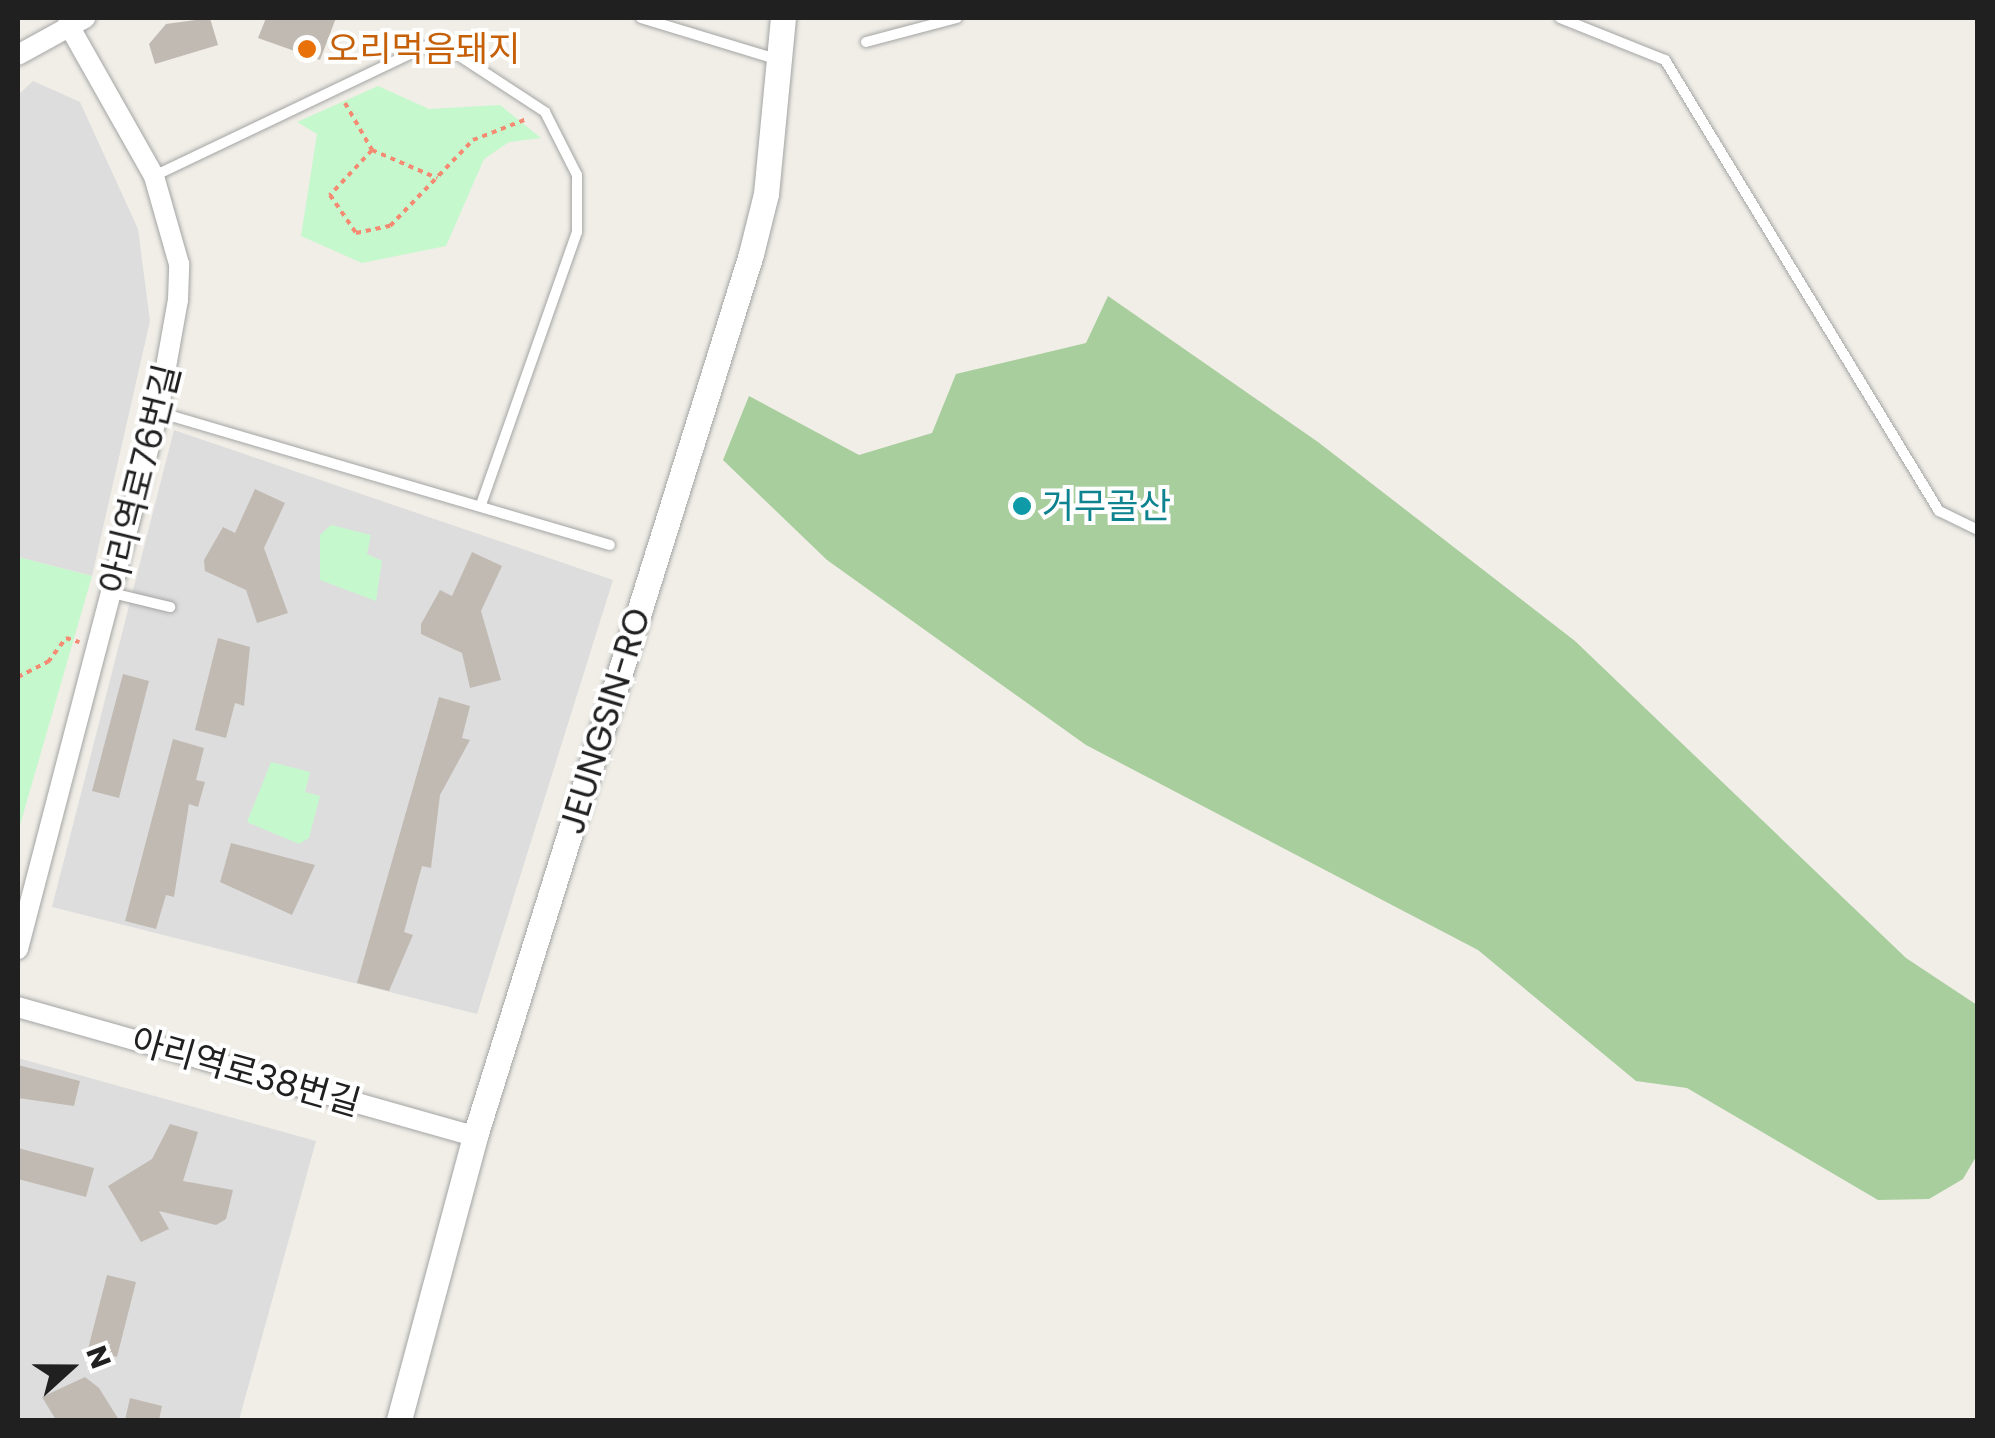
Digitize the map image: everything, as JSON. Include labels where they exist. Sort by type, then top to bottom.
[{"type":"street","name":"JEUNGSIN-RO","points":[[400,1420],[474,1136],[751,254],[784,18]]},
{"type":"street","points":[[18,55],[76,21]]},
{"type":"street","name":"아리역로76번길","points":[[18,950],[158,412],[179,264],[154,176],[76,21]]},
{"type":"street","name":"아리역로38번길","points":[[18,1007],[474,1136]]},
{"type":"lane","points":[[641,18],[780,61]]},
{"type":"lane","points":[[866,42],[957,18]]},
{"type":"lane","points":[[1560,18],[1665,60],[1939,511],[1978,530]]},
{"type":"lane","points":[[154,176],[335,85],[427,46],[456,53],[546,112],[577,175],[577,232],[482,502]]},
{"type":"lane","points":[[158,412],[482,502],[610,545]]},
{"type":"lane","points":[[112,593],[170,607]]},
{"type":"path","points":[[335,85],[372,150],[437,178]]},
{"type":"path","points":[[372,150],[330,194],[356,232],[390,226],[474,140],[546,112]]},
{"type":"path","points":[[18,677],[48,662],[66,638]]},
{"type":"path","points":[[18,724],[18,737]]},
{"type":"path","points":[[18,761],[18,788]]},
{"type":"shaded area","points":[[33,81],[80,102],[138,229],[150,321],[92,576],[18,557],[18,95]]},
{"type":"shaded area","points":[[174,430],[613,580],[477,1014],[52,907]]},
{"type":"shaded area","points":[[18,1058],[316,1141],[239,1420],[18,1420]]},
{"type":"green space","points":[[378,86],[429,109],[500,105],[541,138],[509,142],[484,159],[446,246],[362,263],[301,236],[317,134],[297,122]]},
{"type":"green space","points":[[1108,296],[1318,442],[1575,641],[1906,958],[1977,1005],[1977,1155],[1963,1179],[1929,1199],[1878,1200],[1687,1088],[1636,1081],[1478,950],[1086,745],[827,560],[723,460],[749,396],[859,455],[932,433],[956,374],[1086,343]]},
{"type":"green space","points":[[331,525],[371,535],[367,554],[382,561],[376,601],[320,580],[320,535]]},
{"type":"green space","points":[[18,557],[92,576],[18,832]]},
{"type":"green space","points":[[271,762],[310,772],[305,792],[320,796],[309,838],[299,844],[247,822]]},
{"type":"building","points":[[210,18],[218,45],[155,64],[149,44],[166,24]]},
{"type":"building","name":"오리먹음돼지","points":[[266,18],[336,18],[320,60],[258,38]]},
{"type":"building","points":[[255,489],[285,503],[264,548],[288,613],[257,623],[246,590],[205,571],[204,560],[223,527],[235,533]]},
{"type":"building","points":[[472,552],[502,566],[481,611],[501,680],[470,688],[462,653],[421,634],[421,624],[440,590],[452,596]]},
{"type":"building","points":[[218,638],[250,647],[244,706],[235,703],[226,738],[195,730]]},
{"type":"building","points":[[123,674],[149,681],[119,798],[92,791]]},
{"type":"building","points":[[439,697],[470,706],[462,738],[470,740],[440,795],[431,868],[422,866],[404,932],[413,935],[389,991],[357,983]]},
{"type":"building","points":[[173,739],[204,748],[196,780],[205,782],[198,807],[189,804],[174,897],[166,895],[156,929],[125,921]]},
{"type":"building","points":[[231,843],[315,865],[292,915],[220,882]]},
{"type":"building","points":[[18,1065],[80,1081],[74,1106],[18,1098]]},
{"type":"building","points":[[170,1124],[198,1132],[183,1181],[233,1190],[226,1219],[216,1225],[159,1211],[169,1229],[141,1242],[108,1186],[152,1159]]},
{"type":"building","points":[[18,1148],[94,1168],[86,1197],[18,1179]]},
{"type":"building","points":[[107,1275],[136,1282],[117,1357],[88,1349]]},
{"type":"building","points":[[85,1377],[99,1388],[119,1420],[56,1420],[42,1397]]},
{"type":"building","points":[[130,1398],[162,1406],[159,1420],[125,1420]]},
{"type":"place","name":"오리먹음돼지","points":[[307,49]]},
{"type":"place","name":"거무골산","points":[[1022,506]]}]
